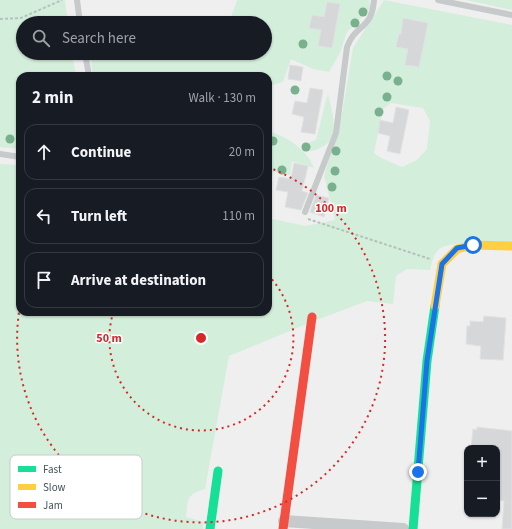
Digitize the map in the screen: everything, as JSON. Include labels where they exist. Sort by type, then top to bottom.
[{"type":"street","points":[[413,529],[427,361],[442,264],[457,248],[473,245],[512,246]]},
{"type":"street","points":[[312,317],[283,525],[403,529]]},
{"type":"street","points":[[210,529],[218,470]]},
{"type":"lane","points":[[76,0],[79,16]]},
{"type":"lane","points":[[304,212],[336,133],[347,47],[353,35],[371,17],[374,0]]},
{"type":"lane","points":[[438,0],[512,15]]},
{"type":"lane","points":[[86,60],[88,72]]},
{"type":"lane","points":[[0,154],[16,156]]},
{"type":"path","points":[[26,16],[62,0]]},
{"type":"path","points":[[0,19],[16,18]]},
{"type":"path","points":[[304,212],[306,218],[315,222],[442,264]]},
{"type":"green space","points":[[0,0],[65,0],[67,16],[16,16],[16,60],[73,60],[75,72],[16,72],[16,149],[0,147]]},
{"type":"green space","points":[[237,0],[369,0],[371,8],[347,32],[340,53],[329,72],[313,69],[291,59],[283,82],[272,85],[272,72],[92,72],[91,60],[272,60],[272,16],[231,16]]},
{"type":"green space","points":[[384,0],[512,25],[512,242],[462,243],[443,247],[438,250],[435,255],[430,270],[407,269],[396,276],[393,304],[367,301],[229,356],[205,489],[194,493],[189,498],[187,506],[186,517],[204,522],[203,529],[0,529],[0,164],[16,165],[16,316],[272,316],[272,219],[306,226],[335,220],[324,176],[342,114],[353,48]],"holes":[[[391,103],[423,108],[430,121],[427,149],[417,160],[402,167],[381,158],[374,153],[383,109]]]},
{"type":"green space","points":[[466,0],[512,0],[512,10]]},
{"type":"green space","points":[[328,93],[334,124],[331,138],[327,144],[320,148],[312,151],[305,151],[303,145],[316,140]]},
{"type":"green space","points":[[272,132],[289,140],[301,149],[311,161],[314,168],[292,161],[290,175],[273,172],[272,176]]},
{"type":"building","points":[[327,2],[340,4],[332,48],[318,46],[321,30],[309,28],[312,15],[324,17]]},
{"type":"building","points":[[403,18],[428,23],[419,67],[405,65],[408,49],[396,47],[399,34],[401,34]]},
{"type":"building","points":[[290,65],[303,67],[301,81],[288,79]]},
{"type":"building","points":[[310,88],[323,90],[315,134],[301,132],[304,117],[292,114],[295,101],[307,103]]},
{"type":"building","points":[[396,107],[409,110],[400,154],[387,151],[390,136],[378,133],[380,120],[393,123]]},
{"type":"building","points":[[294,163],[308,166],[302,191],[308,193],[301,210],[285,207],[288,192],[276,190],[279,177],[291,179]]},
{"type":"building","points":[[316,195],[329,198],[324,217],[310,212]]},
{"type":"building","points":[[484,316],[506,318],[503,360],[480,359],[481,346],[466,344],[467,326],[470,326],[470,321],[483,322]]},
{"type":"building","points":[[477,427],[512,431],[512,529],[502,529],[504,501],[500,500],[500,445],[471,445],[473,429],[477,430]]},
{"type":"traffic: fast","points":[[413,529],[427,361],[435,306]]},
{"type":"traffic: fast","points":[[210,529],[218,471]]},
{"type":"traffic: slow","points":[[435,306],[442,264],[457,249],[473,245],[512,246]]},
{"type":"traffic: jam","points":[[283,529],[312,317]]},
{"type":"route","points":[[418,472],[427,361],[442,264],[457,248],[473,245]]}]
